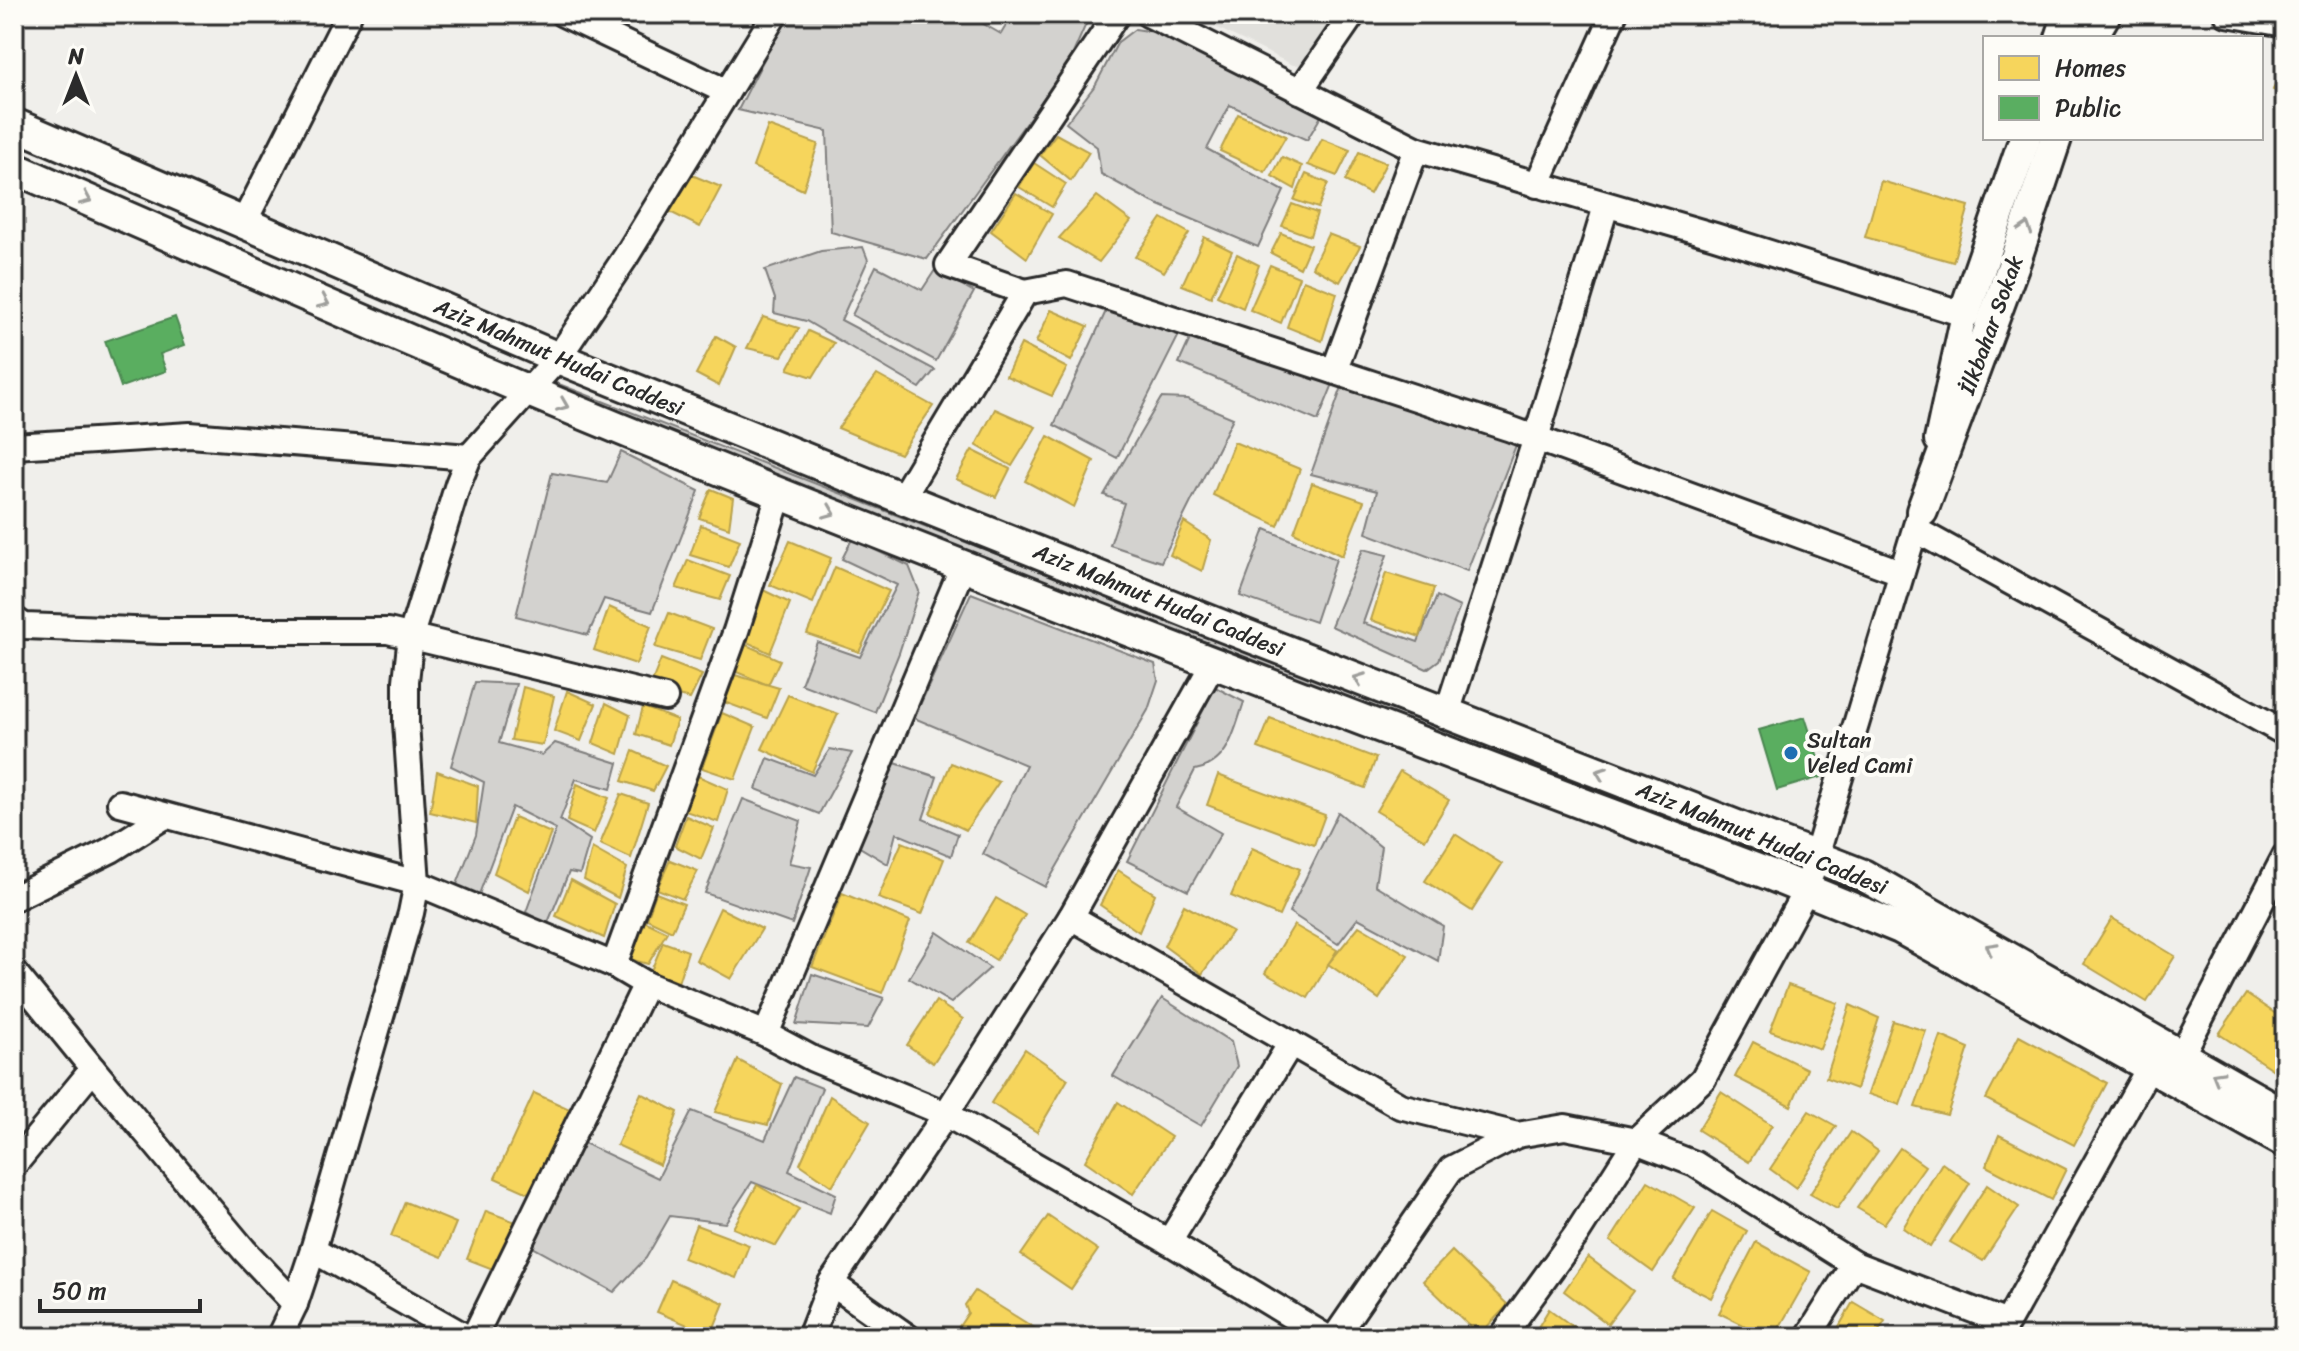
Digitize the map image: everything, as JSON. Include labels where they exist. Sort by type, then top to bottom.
[{"type":"street","points":[[243,224],[349,14]]},
{"type":"street","points":[[563,14],[727,92]]},
{"type":"street","points":[[279,1337],[295,1304],[313,1250],[411,913],[417,883],[406,723],[411,635],[458,484],[469,457],[558,358],[625,258],[775,14]]},
{"type":"street","points":[[1117,14],[948,265],[1025,292],[1067,284],[1536,438],[1900,572]]},
{"type":"street","points":[[1148,14],[1416,149],[1715,236],[1964,314],[1919,520],[1900,572],[1806,890],[1703,1079],[1636,1141],[1576,1235],[1502,1337]]},
{"type":"street","points":[[1300,91],[1353,14]]},
{"type":"street","points":[[1537,185],[1614,14]]},
{"type":"street","points":[[2062,36],[2069,14]]},
{"type":"street","points":[[2092,36],[2105,14]]},
{"type":"street","points":[[2227,14],[2285,24]]},
{"type":"street","name":"Aziz Mahmut Hudai Caddesi","points":[[14,124],[558,358],[902,498],[1863,875],[2285,1115]]},
{"type":"street","name":"İlkbahar Sokak","points":[[1964,314],[2024,140]]},
{"type":"street","name":"İlkbahar Sokak","points":[[1919,520],[2015,261],[2055,140]]},
{"type":"street","points":[[1334,371],[1416,149]]},
{"type":"street","name":"Aziz Mahmut Hudai Caddesi","points":[[14,168],[528,391],[963,566],[1900,928],[2285,1142]]},
{"type":"street","points":[[1447,713],[1536,438],[1606,206]]},
{"type":"street","points":[[902,498],[1025,292]]},
{"type":"street","points":[[14,446],[190,435],[469,457]]},
{"type":"street","points":[[614,965],[736,631],[780,492]]},
{"type":"street","points":[[1919,520],[2285,733]]},
{"type":"street","points":[[766,1034],[963,566]]},
{"type":"street","points":[[14,619],[24,626],[161,631],[388,631],[665,698]]},
{"type":"street","points":[[810,1337],[831,1283],[946,1114],[1071,917],[1214,662]]},
{"type":"street","points":[[120,803],[417,883],[614,965],[646,984],[766,1034],[813,1059],[946,1114],[1169,1242],[1326,1337]]},
{"type":"street","points":[[14,898],[111,850],[165,816]]},
{"type":"street","points":[[2181,1056],[2285,856]]},
{"type":"street","points":[[1071,917],[1400,1106],[1517,1135]]},
{"type":"street","points":[[14,972],[244,1250],[295,1304]]},
{"type":"street","points":[[474,1337],[646,984]]},
{"type":"street","points":[[1169,1242],[1291,1043]]},
{"type":"street","points":[[1335,1337],[1451,1169],[1517,1135],[1565,1127],[1636,1141],[1695,1164],[1854,1264],[2011,1330],[2150,1066]]},
{"type":"street","points":[[14,1165],[93,1069]]},
{"type":"street","points":[[313,1250],[466,1337]]},
{"type":"street","points":[[1808,1337],[1854,1264]]},
{"type":"street","points":[[831,1283],[908,1337]]},
{"type":"shaded area","points":[[787,14],[966,14],[1001,34],[1013,14],[1068,14],[1086,24],[1068,65],[927,259],[831,232],[827,131],[738,110]]},
{"type":"shaded area","points":[[1189,14],[1346,14],[1311,64],[1293,65]]},
{"type":"shaded area","points":[[1135,29],[1161,33],[1323,113],[1307,140],[1230,105],[1207,149],[1284,191],[1258,247],[1152,202],[1101,174],[1097,147],[1066,123],[1096,84],[1118,42]]},
{"type":"shaded area","points":[[863,247],[868,260],[841,320],[935,370],[920,388],[806,321],[774,313],[775,299],[765,270],[821,251]]},
{"type":"shaded area","points":[[876,266],[922,290],[935,270],[974,292],[936,361],[852,315]]},
{"type":"shaded area","points":[[1106,311],[1181,331],[1117,458],[1054,425]]},
{"type":"shaded area","points":[[1190,339],[1333,384],[1318,421],[1179,363]]},
{"type":"shaded area","points":[[551,381],[1733,840],[1735,846],[1732,849],[546,387]]},
{"type":"shaded area","points":[[1343,384],[1516,445],[1467,571],[1366,533],[1377,491],[1311,474]]},
{"type":"shaded area","points":[[1161,398],[1188,399],[1233,418],[1161,562],[1110,545],[1124,503],[1104,495]]},
{"type":"shaded area","points":[[621,452],[699,491],[652,612],[604,599],[588,635],[516,616],[552,473],[607,483]]},
{"type":"shaded area","points":[[1265,529],[1336,559],[1315,622],[1240,596]]},
{"type":"shaded area","points":[[852,539],[909,566],[919,591],[875,712],[801,684],[817,642],[860,657],[897,585],[842,559]]},
{"type":"shaded area","points":[[1363,549],[1387,555],[1363,623],[1418,642],[1437,596],[1460,607],[1439,660],[1427,669],[1331,626]]},
{"type":"shaded area","points":[[971,593],[1155,664],[1158,680],[1148,710],[1045,887],[983,854],[1026,765],[914,718]]},
{"type":"shaded area","points":[[475,682],[516,684],[499,743],[542,755],[555,743],[618,763],[611,789],[576,779],[560,820],[590,840],[580,874],[569,872],[547,925],[526,912],[556,829],[512,807],[478,897],[456,887],[476,835],[484,782],[451,766]]},
{"type":"shaded area","points":[[1215,687],[1244,702],[1223,753],[1216,761],[1195,770],[1176,807],[1221,833],[1188,891],[1127,861]]},
{"type":"shaded area","points":[[830,749],[852,753],[819,814],[756,789],[768,758],[813,775]]},
{"type":"shaded area","points":[[892,762],[937,777],[923,819],[958,834],[951,856],[896,833],[888,864],[858,846]]},
{"type":"shaded area","points":[[743,799],[801,821],[789,863],[811,867],[792,924],[705,893]]},
{"type":"shaded area","points":[[1338,812],[1381,847],[1375,885],[1443,926],[1438,961],[1358,918],[1338,944],[1289,912]]},
{"type":"shaded area","points":[[937,932],[990,968],[951,1003],[909,978]]},
{"type":"shaded area","points":[[812,974],[884,998],[868,1028],[796,1024]]},
{"type":"shaded area","points":[[1162,998],[1231,1042],[1237,1066],[1201,1126],[1113,1076]]},
{"type":"shaded area","points":[[794,1077],[822,1088],[789,1171],[836,1194],[830,1213],[752,1182],[725,1223],[670,1216],[646,1258],[614,1292],[531,1246],[582,1142],[658,1178],[692,1111],[765,1140]]},
{"type":"building: Homes","points":[[2285,57],[2285,94],[2273,90]]},
{"type":"building: Homes","points":[[1238,114],[1286,136],[1265,172],[1220,151]]},
{"type":"building: Homes","points":[[768,126],[818,144],[803,190],[753,167]]},
{"type":"building: Homes","points":[[1056,134],[1089,152],[1071,181],[1040,155]]},
{"type":"building: Homes","points":[[1322,139],[1350,150],[1337,176],[1308,165]]},
{"type":"building: Homes","points":[[1359,152],[1386,163],[1370,194],[1345,181]]},
{"type":"building: Homes","points":[[1282,157],[1302,166],[1295,189],[1272,176]]},
{"type":"building: Homes","points":[[1034,163],[1066,184],[1052,207],[1019,187]]},
{"type":"building: Homes","points":[[1306,174],[1328,183],[1318,208],[1294,200]]},
{"type":"building: Homes","points":[[692,175],[721,187],[700,227],[670,212]]},
{"type":"building: Homes","points":[[1881,181],[1969,206],[1953,262],[1865,237]]},
{"type":"building: Homes","points":[[1016,193],[1052,214],[1027,258],[991,231]]},
{"type":"building: Homes","points":[[1097,196],[1131,221],[1099,262],[1059,238]]},
{"type":"building: Homes","points":[[1292,204],[1317,213],[1310,236],[1282,226]]},
{"type":"building: Homes","points":[[1162,218],[1189,233],[1164,272],[1135,257]]},
{"type":"building: Homes","points":[[1281,233],[1310,245],[1300,268],[1271,253]]},
{"type":"building: Homes","points":[[1328,234],[1360,246],[1340,282],[1312,267]]},
{"type":"building: Homes","points":[[1204,237],[1232,251],[1211,297],[1182,285]]},
{"type":"building: Homes","points":[[1237,254],[1259,265],[1243,308],[1217,296]]},
{"type":"building: Homes","points":[[1270,265],[1299,277],[1281,323],[1250,310]]},
{"type":"building: Homes","points":[[1303,280],[1337,293],[1322,341],[1287,327]]},
{"type":"building: Homes","points":[[1051,310],[1088,326],[1071,361],[1036,342]]},
{"type":"building: Homes","points":[[763,317],[799,328],[782,356],[747,348]]},
{"type":"building: Homes","points":[[808,331],[834,343],[813,377],[788,369]]},
{"type":"building: Homes","points":[[716,336],[736,347],[719,386],[696,374]]},
{"type":"building: Homes","points":[[1021,344],[1067,368],[1052,396],[1006,376]]},
{"type":"building: Homes","points":[[877,375],[933,406],[900,454],[838,428]]},
{"type":"building: Homes","points":[[995,409],[1036,427],[1012,466],[976,445]]},
{"type":"building: Homes","points":[[1048,436],[1094,461],[1074,507],[1025,481]]},
{"type":"building: Homes","points":[[1234,442],[1300,469],[1278,526],[1213,495]]},
{"type":"building: Homes","points":[[972,450],[1010,469],[996,497],[956,479]]},
{"type":"building: Homes","points":[[1312,483],[1364,501],[1342,556],[1294,532]]},
{"type":"building: Homes","points":[[711,489],[733,498],[729,528],[699,518]]},
{"type":"building: Homes","points":[[1184,522],[1211,540],[1202,571],[1170,555]]},
{"type":"building: Homes","points":[[701,525],[740,540],[729,567],[690,555]]},
{"type":"building: Homes","points":[[790,541],[831,558],[813,603],[770,585]]},
{"type":"building: Homes","points":[[688,560],[730,576],[720,600],[676,588]]},
{"type":"building: Homes","points":[[835,567],[889,591],[859,652],[807,634]]},
{"type":"building: Homes","points":[[1386,573],[1434,588],[1420,637],[1371,620]]},
{"type":"building: Homes","points":[[761,589],[790,603],[770,653],[745,641]]},
{"type":"building: Homes","points":[[609,607],[651,626],[636,664],[594,650]]},
{"type":"building: Homes","points":[[669,613],[712,629],[700,660],[655,647]]},
{"type":"building: Homes","points":[[744,644],[780,660],[768,685],[734,671]]},
{"type":"building: Homes","points":[[661,659],[702,675],[690,699],[649,689]]},
{"type":"building: Homes","points":[[735,675],[779,688],[767,718],[724,702]]},
{"type":"building: Homes","points":[[523,687],[554,696],[543,745],[511,740]]},
{"type":"building: Homes","points":[[567,691],[596,704],[581,741],[554,731]]},
{"type":"building: Homes","points":[[788,695],[838,714],[812,772],[762,749]]},
{"type":"building: Homes","points":[[606,703],[630,715],[619,754],[593,743]]},
{"type":"building: Homes","points":[[643,707],[677,720],[669,745],[636,734]]},
{"type":"building: Homes","points":[[722,713],[755,727],[735,779],[702,768]]},
{"type":"building: Homes","points":[[1270,718],[1376,758],[1365,788],[1258,748]]},
{"type":"building: Homes","points":[[633,751],[666,766],[653,791],[622,781]]},
{"type":"building: Homes","points":[[951,763],[999,782],[966,830],[930,813]]},
{"type":"building: Homes","points":[[437,771],[478,786],[476,823],[430,812]]},
{"type":"building: Homes","points":[[1400,771],[1449,800],[1425,840],[1376,811]]},
{"type":"building: Homes","points":[[1218,775],[1325,815],[1314,845],[1207,805]]},
{"type":"building: Homes","points":[[698,776],[728,789],[718,822],[685,811]]},
{"type":"building: Homes","points":[[577,784],[609,798],[594,833],[567,821]]},
{"type":"building: Homes","points":[[621,794],[648,803],[631,858],[600,844]]},
{"type":"building: Homes","points":[[686,816],[714,828],[701,859],[675,846]]},
{"type":"building: Homes","points":[[514,817],[551,833],[529,891],[494,873]]},
{"type":"building: Homes","points":[[1455,834],[1502,864],[1472,911],[1425,881]]},
{"type":"building: Homes","points":[[902,842],[944,859],[922,914],[878,898]]},
{"type":"building: Homes","points":[[592,848],[627,868],[618,898],[584,880]]},
{"type":"building: Homes","points":[[1252,848],[1300,869],[1279,916],[1231,896]]},
{"type":"building: Homes","points":[[670,860],[698,871],[683,899],[657,889]]},
{"type":"building: Homes","points":[[1118,870],[1155,894],[1139,932],[1100,905]]},
{"type":"building: Homes","points":[[571,880],[615,904],[604,938],[556,916]]},
{"type":"building: Homes","points":[[656,893],[684,904],[672,931],[647,919]]},
{"type":"building: Homes","points":[[842,893],[910,921],[882,993],[812,967]]},
{"type":"building: Homes","points":[[996,898],[1025,915],[996,960],[969,943]]},
{"type":"building: Homes","points":[[1184,905],[1232,931],[1202,974],[1164,946]]},
{"type":"building: Homes","points":[[720,908],[762,929],[731,979],[696,960]]},
{"type":"building: Homes","points":[[638,918],[667,932],[648,964],[622,957]]},
{"type":"building: Homes","points":[[2112,918],[2175,956],[2147,1002],[2084,964]]},
{"type":"building: Homes","points":[[1294,925],[1337,950],[1308,998],[1265,973]]},
{"type":"building: Homes","points":[[1359,926],[1408,955],[1379,999],[1328,964]]},
{"type":"building: Homes","points":[[663,942],[688,951],[676,989],[648,978]]},
{"type":"building: Homes","points":[[1788,985],[1838,1003],[1820,1049],[1770,1031]]},
{"type":"building: Homes","points":[[2246,994],[2285,1020],[2284,1077],[2219,1034]]},
{"type":"building: Homes","points":[[936,1001],[963,1019],[933,1063],[907,1045]]},
{"type":"building: Homes","points":[[1850,1005],[1879,1018],[1856,1089],[1826,1078]]},
{"type":"building: Homes","points":[[1893,1021],[1926,1031],[1900,1105],[1868,1094]]},
{"type":"building: Homes","points":[[1941,1036],[1969,1048],[1947,1115],[1915,1107]]},
{"type":"building: Homes","points":[[2019,1036],[2107,1083],[2074,1145],[1986,1099]]},
{"type":"building: Homes","points":[[1753,1042],[1807,1069],[1791,1106],[1735,1077]]},
{"type":"building: Homes","points":[[1025,1049],[1068,1079],[1037,1132],[991,1103]]},
{"type":"building: Homes","points":[[738,1060],[782,1084],[768,1125],[715,1112]]},
{"type":"building: Homes","points":[[1721,1092],[1772,1125],[1749,1162],[1698,1130]]},
{"type":"building: Homes","points":[[534,1093],[574,1111],[535,1196],[495,1178]]},
{"type":"building: Homes","points":[[641,1093],[678,1112],[660,1165],[617,1145]]},
{"type":"building: Homes","points":[[830,1096],[870,1122],[832,1186],[800,1164]]},
{"type":"building: Homes","points":[[1118,1102],[1171,1137],[1133,1194],[1085,1161]]},
{"type":"building: Homes","points":[[1809,1111],[1836,1126],[1796,1188],[1770,1169]]},
{"type":"building: Homes","points":[[1851,1132],[1878,1151],[1837,1209],[1810,1194]]},
{"type":"building: Homes","points":[[1999,1135],[2066,1169],[2051,1200],[1986,1166]]},
{"type":"building: Homes","points":[[1900,1148],[1925,1166],[1884,1224],[1857,1208]]},
{"type":"building: Homes","points":[[1942,1163],[1970,1183],[1930,1247],[1903,1228]]},
{"type":"building: Homes","points":[[1648,1181],[1695,1208],[1653,1272],[1610,1241]]},
{"type":"building: Homes","points":[[757,1185],[799,1209],[776,1246],[733,1228]]},
{"type":"building: Homes","points":[[1987,1185],[2019,1207],[1983,1261],[1950,1242]]},
{"type":"building: Homes","points":[[405,1202],[456,1223],[442,1257],[391,1236]]},
{"type":"building: Homes","points":[[486,1211],[516,1222],[498,1271],[467,1259]]},
{"type":"building: Homes","points":[[1712,1211],[1747,1231],[1711,1298],[1673,1279]]},
{"type":"building: Homes","points":[[1048,1216],[1098,1250],[1071,1289],[1021,1255]]},
{"type":"building: Homes","points":[[696,1225],[749,1245],[736,1278],[683,1258]]},
{"type":"building: Homes","points":[[1756,1242],[1811,1272],[1774,1337],[1719,1313]]},
{"type":"building: Homes","points":[[1452,1251],[1508,1305],[1479,1335],[1423,1281]]},
{"type":"building: Homes","points":[[1588,1257],[1633,1291],[1608,1324],[1564,1291]]},
{"type":"building: Homes","points":[[671,1280],[724,1303],[711,1335],[657,1312]]},
{"type":"building: Homes","points":[[975,1291],[1036,1329],[1030,1337],[965,1337],[956,1331],[968,1313],[965,1305]]},
{"type":"building: Homes","points":[[1853,1302],[1885,1321],[1875,1337],[1833,1337]]},
{"type":"building: Homes","points":[[1549,1309],[1587,1337],[1532,1337]]},
{"type":"building: Public","points":[[175,317],[185,345],[160,354],[166,371],[121,387],[105,341]]},
{"type":"building: Public","name":"Sultan Veled Cami","points":[[1805,717],[1824,776],[1777,790],[1759,730]]},
{"type":"place","name":"Sultan Veled Cami","points":[[1791,753]]}]
